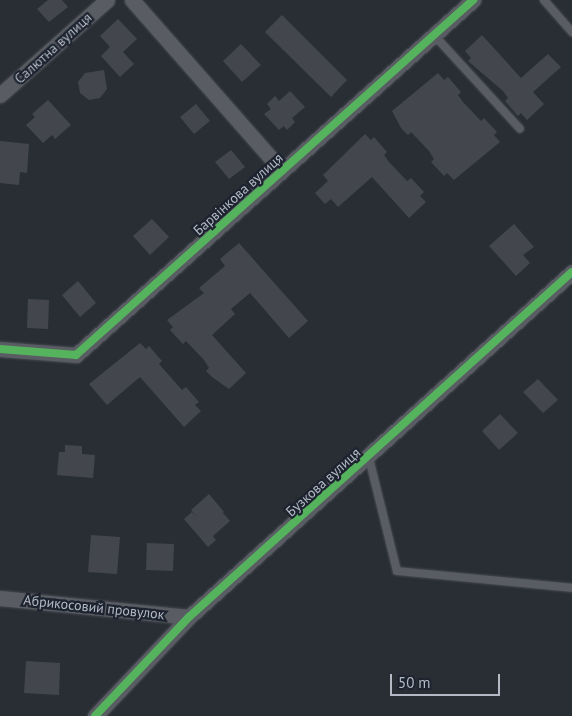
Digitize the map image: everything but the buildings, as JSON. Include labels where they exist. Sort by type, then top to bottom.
[{"type":"street","name":"Салютна вулиця","points":[[0,95],[106,0]]},
{"type":"street","points":[[132,0],[282,171]]},
{"type":"street","name":"Барвінкова вулиця","points":[[0,349],[76,355],[473,0]]},
{"type":"street","name":"Бузкова вулиця","points":[[95,716],[189,617],[369,458],[572,272]]},
{"type":"street","name":"Абрикосовий провулок","points":[[0,598],[189,617]]},
{"type":"lane","points":[[544,0],[572,32]]},
{"type":"lane","points":[[434,35],[520,129]]},
{"type":"lane","points":[[369,458],[397,571],[572,588]]},
{"type":"cycle path","points":[[0,349],[76,355],[473,0]]},
{"type":"cycle path","points":[[95,716],[189,617],[572,272]]}]
